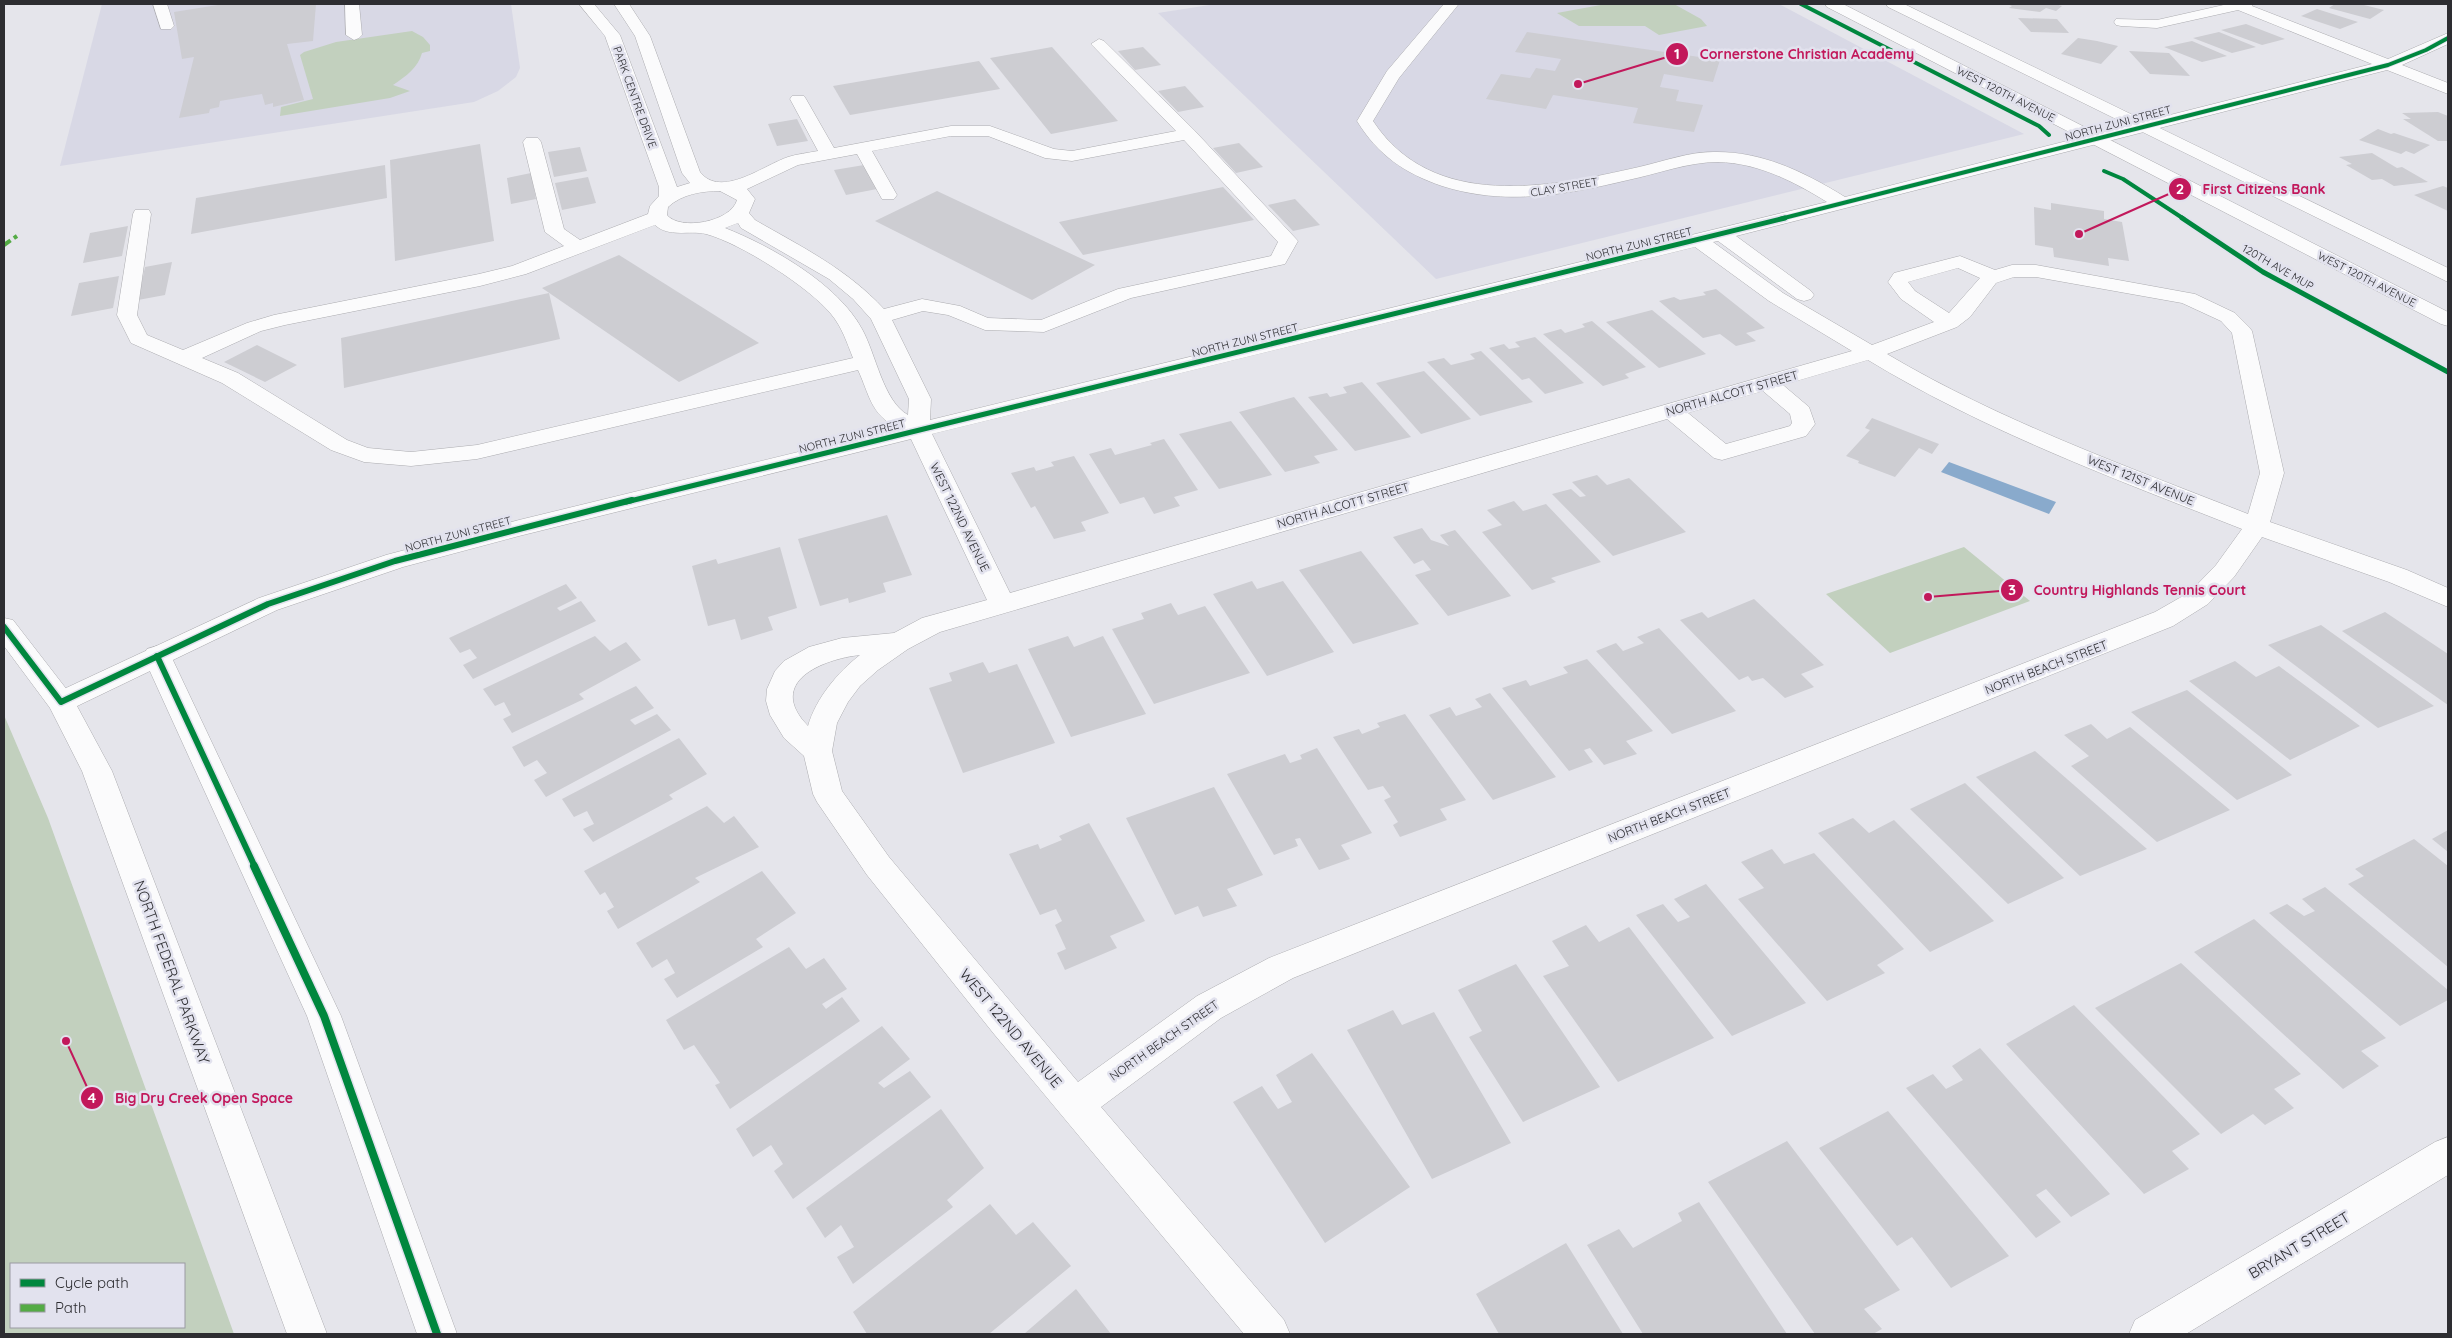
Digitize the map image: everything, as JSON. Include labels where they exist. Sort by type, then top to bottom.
[{"type":"street","points":[[160,4],[166,26]]},
{"type":"street","points":[[352,4],[354,35]]},
{"type":"street","name":"PARK CENTRE DRIVE","points":[[586,4],[612,35],[668,187],[668,198]]},
{"type":"street","points":[[621,4],[635,20],[649,49],[662,96],[691,173],[698,182],[708,186],[733,189],[742,194],[746,199],[745,206],[740,213],[724,222],[702,228]]},
{"type":"street","name":"WEST 120TH AVENUE","points":[[1832,4],[2448,320]]},
{"type":"street","points":[[1893,4],[2448,276]]},
{"type":"street","points":[[2121,22],[2158,24],[2240,4],[2448,89]]},
{"type":"street","name":"CLAY STREET","points":[[1451,5],[1402,61],[1377,96],[1365,121],[1376,140],[1398,158],[1418,170],[1468,188],[1499,193],[1530,194],[1691,160],[1717,157],[1761,162],[1795,176],[1842,204]]},
{"type":"street","name":"NORTH ZUNI STREET","points":[[61,702],[268,604],[395,561],[528,525],[1698,240],[2094,140],[2388,65],[2426,50],[2448,38]]},
{"type":"street","points":[[880,317],[922,305],[953,310],[985,324],[1044,326],[1125,293],[1278,260],[1288,241],[1188,134],[1099,44]]},
{"type":"street","points":[[798,99],[829,154]]},
{"type":"street","points":[[733,189],[793,161],[951,131],[974,129],[990,131],[1051,154],[1072,156],[1093,154],[1188,134]]},
{"type":"street","points":[[532,142],[555,232],[579,248]]},
{"type":"street","points":[[862,148],[888,195]]},
{"type":"street","name":"CLAY STREET","points":[[1691,160],[1728,163],[1742,168],[1780,185],[1817,210]]},
{"type":"street","points":[[708,186],[680,192],[668,198],[657,211],[658,217],[664,223],[674,227],[702,228],[727,234],[806,281],[820,292],[848,323],[886,410],[918,430],[920,399],[880,317],[860,295],[836,276],[748,224],[740,213]]},
{"type":"street","points":[[142,214],[127,315],[138,339],[230,378],[338,445],[364,455],[411,459],[477,452],[865,362]]},
{"type":"street","points":[[182,359],[254,327],[281,319],[480,280],[519,270],[658,217]]},
{"type":"street","name":"WEST 121ST AVENUE","points":[[1721,234],[1805,296],[1845,337]]},
{"type":"street","name":"WEST 121ST AVENUE","points":[[1698,240],[1776,298],[1924,385],[2090,461],[2257,526],[2398,576],[2448,598]]},
{"type":"street","points":[[1960,262],[1994,276],[1989,279],[1963,313],[1950,323],[1908,295],[1898,282],[1901,277],[1960,262]]},
{"type":"street","name":"NORTH BEACH STREET","points":[[1075,1105],[1209,1007],[1281,968],[2164,619],[2199,598],[2225,572],[2257,526],[2272,473],[2242,331],[2228,318],[2188,298],[2036,271],[2012,271],[1994,276]]},
{"type":"street","name":"NORTH ALCOTT STREET","points":[[837,696],[850,679],[898,642],[931,625],[1870,353],[1950,323]]},
{"type":"street","points":[[1670,410],[1722,453],[1798,431],[1804,424],[1801,412],[1767,383]]},
{"type":"street","name":"WEST 122ND AVENUE","points":[[918,430],[1002,604]]},
{"type":"street","name":"NORTH FEDERAL PARKWAY","points":[[4,627],[61,702],[97,771],[307,1334]]},
{"type":"street","points":[[817,751],[794,730],[784,713],[779,694],[782,679],[793,667],[810,657],[834,649],[898,642]]},
{"type":"street","points":[[157,656],[324,1016],[437,1334]]},
{"type":"street","name":"WEST 122ND AVENUE","points":[[837,696],[823,723],[817,751],[828,794],[878,866],[1075,1105],[1270,1334]]},
{"type":"street","name":"BRYANT STREET","points":[[2149,1334],[2448,1155]]},
{"type":"shaded area","points":[[102,4],[511,4],[520,68],[516,77],[498,91],[474,102],[60,166]]},
{"type":"shaded area","points":[[1216,4],[1779,4],[2024,134],[1436,279],[1158,13]]},
{"type":"green space","points":[[1606,4],[1674,4],[1701,19],[1707,26],[1659,35],[1645,26],[1579,26],[1557,13]]},
{"type":"green space","points":[[412,31],[423,37],[430,45],[430,51],[422,53],[407,75],[393,85],[410,91],[390,98],[280,116],[281,107],[313,99],[300,55],[304,52],[336,42]]},
{"type":"green space","points":[[1964,547],[2030,601],[1890,653],[1826,594]]},
{"type":"green space","points":[[4,715],[48,818],[234,1334],[4,1334]]},
{"type":"water","points":[[1949,462],[2056,502],[2049,514],[1941,472]]},
{"type":"building","points":[[224,4],[316,4],[313,41],[287,44],[304,100],[273,107],[273,103],[265,105],[262,94],[220,101],[219,107],[210,109],[209,113],[179,118],[194,57],[182,59],[174,12]]},
{"type":"building","points":[[2007,4],[2055,4],[2062,6],[2056,11],[2046,8],[2040,12],[2009,8],[2012,6]]},
{"type":"building","points":[[2335,4],[2360,4],[2384,10],[2370,19],[2329,8]]},
{"type":"building","points":[[2317,9],[2358,22],[2340,29],[2301,16]]},
{"type":"building","points":[[2018,18],[2057,19],[2069,33],[2031,32]]},
{"type":"building","points":[[2246,24],[2285,39],[2262,45],[2221,30]]},
{"type":"building","points":[[1527,32],[1720,60],[1713,82],[1664,74],[1660,87],[1679,90],[1676,101],[1703,105],[1694,132],[1633,123],[1638,108],[1553,95],[1546,109],[1486,99],[1501,74],[1530,78],[1536,68],[1555,71],[1561,59],[1515,52]]},
{"type":"building","points":[[2219,32],[2256,47],[2232,53],[2193,38]]},
{"type":"building","points":[[2078,38],[2118,46],[2101,64],[2061,54]]},
{"type":"building","points":[[2192,41],[2227,56],[2202,62],[2164,47]]},
{"type":"building","points":[[1052,47],[1118,121],[1051,134],[990,58]]},
{"type":"building","points":[[1143,47],[1161,65],[1135,70],[1118,51]]},
{"type":"building","points":[[2129,51],[2169,53],[2190,76],[2150,74]]},
{"type":"building","points":[[979,61],[1000,89],[850,115],[833,86]]},
{"type":"building","points":[[1185,86],[1204,107],[1178,112],[1158,91]]},
{"type":"building","points":[[2438,112],[2448,116],[2448,141],[2438,141],[2403,119],[2411,119],[2402,113]]},
{"type":"building","points":[[797,119],[808,141],[777,146],[768,124]]},
{"type":"building","points":[[2378,129],[2430,145],[2414,154],[2406,151],[2401,154],[2359,140]]},
{"type":"building","points":[[1239,143],[1263,167],[1236,173],[1213,148]]},
{"type":"building","points":[[480,144],[494,241],[395,261],[390,160]]},
{"type":"building","points":[[580,147],[587,171],[554,177],[548,152]]},
{"type":"building","points":[[2372,153],[2397,168],[2402,167],[2428,182],[2394,186],[2382,179],[2372,180],[2346,165],[2352,164],[2339,157]]},
{"type":"building","points":[[385,165],[387,198],[191,234],[196,198]]},
{"type":"building","points":[[864,165],[877,189],[846,195],[834,170]]},
{"type":"building","points":[[531,173],[536,199],[511,204],[507,178]]},
{"type":"building","points":[[588,177],[596,203],[562,210],[555,183]]},
{"type":"building","points":[[2443,186],[2448,188],[2448,211],[2414,195]]},
{"type":"building","points":[[1223,187],[1254,220],[1083,255],[1059,222]]},
{"type":"building","points":[[937,191],[1095,265],[1032,300],[875,221]]},
{"type":"building","points":[[1295,199],[1320,225],[1293,231],[1268,205]]},
{"type":"building","points":[[2051,203],[2104,211],[2104,219],[2122,222],[2129,261],[2108,258],[2109,266],[2054,257],[2053,248],[2035,245],[2034,207],[2051,210]]},
{"type":"building","points":[[128,226],[122,256],[83,263],[90,233]]},
{"type":"building","points":[[619,255],[759,343],[679,382],[542,288]]},
{"type":"building","points":[[172,262],[165,295],[138,300],[145,267]]},
{"type":"building","points":[[119,276],[113,308],[71,316],[79,283]]},
{"type":"building","points":[[1716,289],[1765,328],[1746,333],[1756,341],[1736,346],[1720,334],[1703,338],[1659,301],[1674,297],[1680,300],[1706,295],[1703,292]]},
{"type":"building","points":[[549,293],[560,339],[344,388],[341,338]]},
{"type":"building","points":[[1652,310],[1706,354],[1659,368],[1606,322]]},
{"type":"building","points":[[1592,321],[1646,367],[1625,374],[1629,378],[1603,386],[1543,334],[1561,329],[1565,333],[1585,327],[1582,324]]},
{"type":"building","points":[[1535,337],[1584,383],[1545,394],[1529,378],[1522,380],[1489,348],[1504,344],[1509,349],[1520,347],[1515,342]]},
{"type":"building","points":[[257,345],[297,365],[265,382],[224,362]]},
{"type":"building","points":[[1481,351],[1533,402],[1480,416],[1427,362],[1444,358],[1451,365],[1475,359],[1470,354]]},
{"type":"building","points":[[1424,371],[1471,419],[1421,434],[1376,383]]},
{"type":"building","points":[[1362,382],[1411,437],[1355,451],[1308,397],[1327,393],[1330,397],[1347,393],[1343,387]]},
{"type":"building","points":[[1294,397],[1338,450],[1314,456],[1320,463],[1285,472],[1239,412]]},
{"type":"building","points":[[1872,418],[1939,444],[1932,454],[1919,448],[1895,477],[1858,463],[1859,461],[1846,456],[1870,430],[1865,428]]},
{"type":"building","points":[[1231,421],[1272,475],[1219,489],[1179,434]]},
{"type":"building","points":[[1164,439],[1198,490],[1174,497],[1180,506],[1154,514],[1144,497],[1120,504],[1089,454],[1111,448],[1115,455],[1152,445],[1150,443]]},
{"type":"building","points":[[1074,456],[1109,513],[1081,522],[1086,531],[1054,539],[1035,506],[1031,508],[1011,473],[1034,467],[1036,471],[1054,466],[1051,462]]},
{"type":"building","points":[[1597,475],[1607,485],[1629,478],[1686,532],[1613,556],[1552,494],[1571,489],[1580,497],[1586,496],[1572,482]]},
{"type":"building","points":[[1514,501],[1523,511],[1546,504],[1601,562],[1551,578],[1556,582],[1532,590],[1482,532],[1502,525],[1487,510]]},
{"type":"building","points":[[887,515],[912,575],[883,583],[886,592],[849,603],[848,598],[820,606],[798,539]]},
{"type":"building","points":[[1422,528],[1431,540],[1449,546],[1440,535],[1455,530],[1511,596],[1448,616],[1415,575],[1431,570],[1423,560],[1414,564],[1393,537]]},
{"type":"building","points":[[780,547],[797,608],[768,617],[773,630],[741,640],[735,619],[708,626],[692,566],[716,559],[718,564]]},
{"type":"building","points":[[1361,551],[1419,624],[1353,644],[1299,570]]},
{"type":"building","points":[[1252,581],[1257,589],[1283,581],[1334,652],[1267,676],[1213,594]]},
{"type":"building","points":[[566,584],[577,598],[557,608],[560,611],[581,601],[596,621],[473,679],[463,665],[477,658],[470,649],[460,653],[449,638]]},
{"type":"building","points":[[1754,599],[1824,665],[1801,674],[1814,687],[1785,698],[1763,678],[1752,681],[1748,676],[1739,680],[1680,620],[1702,612],[1708,618]]},
{"type":"building","points":[[1171,603],[1178,615],[1205,606],[1250,673],[1154,704],[1112,629],[1144,619],[1141,613]]},
{"type":"building","points":[[2385,612],[2448,654],[2448,705],[2342,631]]},
{"type":"building","points":[[2321,625],[2434,706],[2378,728],[2268,645]]},
{"type":"building","points":[[1659,628],[1736,711],[1672,734],[1596,651],[1616,643],[1623,651],[1644,643],[1637,637]]},
{"type":"building","points":[[595,636],[610,651],[626,642],[641,660],[579,694],[584,699],[512,733],[503,719],[511,715],[504,702],[495,706],[483,689]]},
{"type":"building","points":[[1068,636],[1074,647],[1103,636],[1146,714],[1071,737],[1028,649]]},
{"type":"building","points":[[1587,659],[1653,731],[1626,741],[1637,754],[1604,765],[1590,748],[1584,750],[1593,762],[1569,771],[1502,688],[1526,680],[1530,686],[1568,673],[1563,667]]},
{"type":"building","points":[[2235,661],[2256,677],[2279,666],[2360,726],[2290,760],[2189,681]]},
{"type":"building","points":[[983,662],[989,673],[1017,664],[1055,743],[963,773],[929,688],[952,681],[949,673]]},
{"type":"building","points":[[636,686],[654,708],[630,720],[635,725],[657,714],[671,730],[546,797],[534,780],[547,773],[537,760],[524,767],[512,747]]},
{"type":"building","points":[[2187,690],[2292,775],[2237,800],[2131,712]]},
{"type":"building","points":[[1490,693],[1556,777],[1493,800],[1429,715],[1450,707],[1456,716],[1482,707],[1475,699]]},
{"type":"building","points":[[1405,714],[1466,800],[1440,809],[1447,820],[1400,837],[1393,825],[1398,822],[1384,800],[1391,797],[1383,786],[1368,790],[1333,737],[1359,729],[1362,734],[1380,727],[1377,723]]},
{"type":"building","points":[[2091,724],[2107,739],[2130,727],[2230,810],[2157,842],[2071,766],[2089,756],[2064,735]]},
{"type":"building","points":[[679,738],[707,774],[669,795],[673,799],[593,842],[583,829],[594,824],[587,811],[574,817],[562,799]]},
{"type":"building","points":[[1317,748],[1372,833],[1341,845],[1350,859],[1319,870],[1300,838],[1295,839],[1298,846],[1274,855],[1227,774],[1285,754],[1290,763],[1302,759],[1300,755]]},
{"type":"building","points":[[2035,751],[2147,849],[2080,876],[1976,777]]},
{"type":"building","points":[[1965,783],[2064,878],[2008,904],[1910,809]]},
{"type":"building","points":[[1214,787],[1263,875],[1227,889],[1237,906],[1203,917],[1198,906],[1175,915],[1126,818]]},
{"type":"building","points":[[707,806],[724,823],[734,816],[759,847],[695,878],[700,882],[618,929],[607,911],[614,907],[605,892],[600,895],[584,871]]},
{"type":"building","points":[[1853,818],[1869,833],[1894,820],[1994,921],[1930,952],[1818,833]]},
{"type":"building","points":[[1089,823],[1145,921],[1110,936],[1117,948],[1065,970],[1057,953],[1066,949],[1055,925],[1062,921],[1056,909],[1040,915],[1009,854],[1038,844],[1040,849],[1062,840],[1059,836]]},
{"type":"building","points":[[2448,830],[2448,852],[2432,839]]},
{"type":"building","points":[[2414,839],[2448,866],[2448,967],[2348,884],[2364,876],[2355,869]]},
{"type":"building","points":[[1772,849],[1784,864],[1814,853],[1904,949],[1877,965],[1885,973],[1827,1001],[1738,899],[1764,888],[1741,862]]},
{"type":"building","points":[[762,871],[796,913],[756,939],[763,947],[677,998],[664,979],[675,973],[667,959],[652,968],[636,943]]},
{"type":"building","points":[[1706,884],[1806,1003],[1732,1036],[1636,915],[1663,904],[1678,922],[1690,917],[1674,899]]},
{"type":"building","points":[[2325,887],[2448,990],[2448,1000],[2400,1026],[2269,913],[2287,904],[2304,916],[2315,911],[2302,899]]},
{"type":"building","points":[[2254,919],[2386,1038],[2361,1051],[2379,1066],[2343,1089],[2194,952]]},
{"type":"building","points":[[1586,925],[1599,942],[1629,927],[1714,1038],[1618,1082],[1543,976],[1569,966],[1552,941]]},
{"type":"building","points":[[789,947],[806,969],[824,958],[847,989],[822,1004],[826,1009],[842,997],[860,1021],[730,1109],[715,1085],[720,1083],[694,1045],[684,1050],[666,1020]]},
{"type":"building","points":[[2181,963],[2301,1074],[2274,1089],[2294,1108],[2265,1125],[2253,1114],[2221,1134],[2095,1008]]},
{"type":"building","points":[[1516,964],[1600,1087],[1523,1122],[1469,1037],[1482,1031],[1458,990]]},
{"type":"building","points":[[2074,1005],[2200,1134],[2172,1151],[2189,1169],[2144,1194],[2006,1044]]},
{"type":"building","points":[[1393,1010],[1402,1025],[1434,1012],[1511,1143],[1432,1179],[1347,1030]]},
{"type":"building","points":[[882,1026],[910,1059],[878,1083],[884,1088],[910,1071],[931,1097],[793,1199],[774,1171],[783,1164],[771,1145],[753,1157],[736,1129]]},
{"type":"building","points":[[1980,1048],[2110,1194],[2071,1217],[2046,1189],[2036,1195],[2061,1222],[2036,1238],[1906,1088],[1933,1074],[1946,1089],[1963,1080],[1952,1066]]},
{"type":"building","points":[[1312,1053],[1410,1187],[1325,1243],[1233,1102],[1262,1086],[1278,1109],[1292,1102],[1276,1075]]},
{"type":"building","points":[[941,1109],[984,1168],[947,1200],[953,1207],[853,1284],[837,1257],[854,1247],[841,1225],[825,1238],[806,1208]]},
{"type":"building","points":[[1888,1111],[2009,1256],[1951,1288],[1912,1237],[1897,1246],[1819,1148]]},
{"type":"building","points":[[1787,1141],[1900,1290],[1864,1309],[1882,1329],[1873,1334],[1815,1334],[1708,1182]]},
{"type":"building","points":[[1699,1202],[1787,1334],[1643,1334],[1587,1245],[1619,1229],[1633,1248],[1682,1221],[1678,1213]]},
{"type":"building","points":[[990,1204],[1016,1235],[1033,1222],[1071,1266],[989,1334],[867,1334],[853,1312]]},
{"type":"building","points":[[1566,1243],[1623,1334],[1499,1334],[1476,1294]]},
{"type":"building","points":[[1076,1289],[1111,1334],[1024,1334]]},
{"type":"marked path","points":[[4,245],[17,236]]},
{"type":"cycle path","points":[[1801,4],[2039,126],[2049,135]]},
{"type":"cycle path","points":[[4,627],[61,702],[268,604],[395,561],[519,528],[1698,240],[2388,65],[2426,50],[2448,38]]},
{"type":"cycle path","name":"120TH AVE MUP","points":[[2104,171],[2123,179],[2263,272],[2448,372]]},
{"type":"cycle path","points":[[157,656],[324,1016],[437,1334]]},
{"type":"place","name":"Cornerstone Christian Academy","points":[[1578,84]]},
{"type":"place","name":"First Citizens Bank","points":[[2079,234]]},
{"type":"place","name":"Country Highlands Tennis Court","points":[[1928,597]]},
{"type":"place","name":"Big Dry Creek Open Space","points":[[66,1041]]}]
